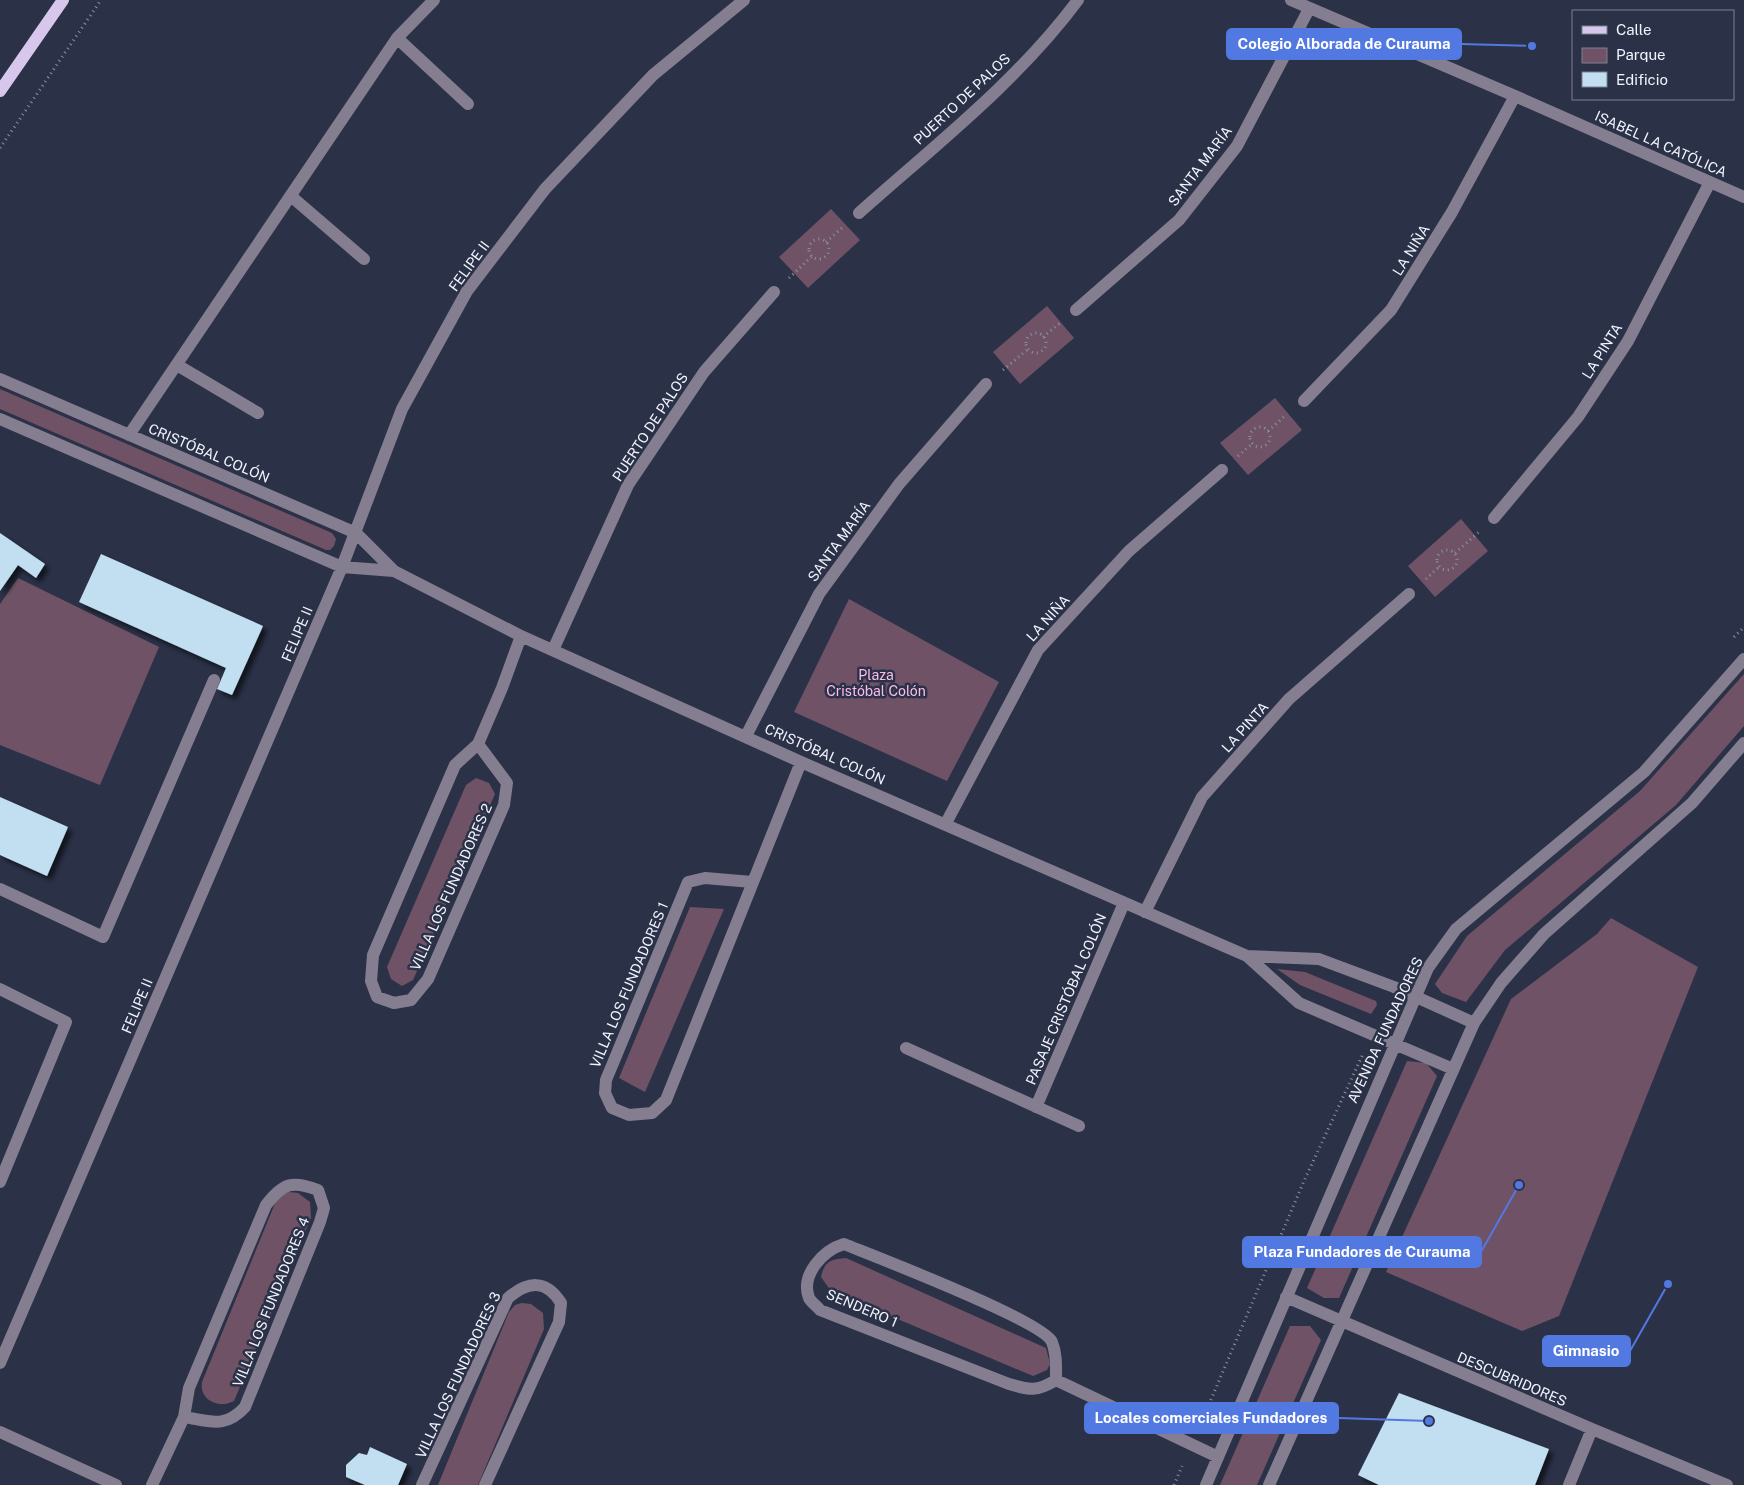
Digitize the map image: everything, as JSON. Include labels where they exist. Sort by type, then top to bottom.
[{"type":"main road","points":[[0,91],[63,0]]},
{"type":"street","points":[[130,435],[292,197],[397,38],[434,0]]},
{"type":"street","name":"FELIPE II","points":[[0,1363],[356,533],[402,409],[467,291],[545,189],[653,75],[744,0]]},
{"type":"street","name":"PUERTO DE PALOS","points":[[858,213],[977,109],[1053,34],[1078,0]]},
{"type":"street","name":"ISABEL LA CATÓLICA","points":[[1291,0],[1744,197]]},
{"type":"street","name":"SANTA MARÍA","points":[[1076,310],[1179,220],[1237,146],[1309,9]]},
{"type":"street","points":[[397,38],[468,104]]},
{"type":"street","name":"LA NIÑA","points":[[1304,401],[1391,310],[1452,212],[1515,96]]},
{"type":"street","name":"LA PINTA","points":[[1494,518],[1578,417],[1623,348],[1710,182]]},
{"type":"street","points":[[292,197],[364,259]]},
{"type":"street","name":"PUERTO DE PALOS","points":[[553,650],[628,485],[704,372],[774,292]]},
{"type":"street","points":[[177,365],[258,413]]},
{"type":"street","name":"CRISTÓBAL COLÓN","points":[[0,379],[356,533],[394,571],[521,636],[801,762],[946,823],[1247,956],[1299,1003],[1453,1069]]},
{"type":"street","name":"SANTA MARÍA","points":[[746,736],[819,594],[898,484],[986,384]]},
{"type":"street","name":"CRISTÓBAL COLÓN","points":[[0,419],[342,566],[394,571]]},
{"type":"street","name":"LA NIÑA","points":[[946,823],[1038,650],[1129,550],[1222,470]]},
{"type":"street","name":"LA PINTA","points":[[1145,912],[1202,797],[1289,699],[1409,594]]},
{"type":"street","name":"VILLA LOS FUNDADORES 2","points":[[478,744],[507,784],[504,804],[428,979],[411,1000],[394,1003],[378,997],[371,981],[372,955],[455,765],[478,744],[502,688],[521,636]]},
{"type":"street","name":"AVENIDA FUNDADORES","points":[[1206,1485],[1428,968],[1456,929],[1644,772],[1744,659]]},
{"type":"street","points":[[0,889],[102,937],[214,680]]},
{"type":"street","points":[[1269,1485],[1340,1321],[1474,1023],[1501,983],[1544,934],[1692,803],[1744,743]]},
{"type":"street","name":"VILLA LOS FUNDADORES 1","points":[[752,882],[705,878],[688,882],[606,1080],[605,1093],[612,1108],[629,1115],[652,1113],[666,1100],[801,762]]},
{"type":"street","name":"PASAJE CRISTÓBAL COLÓN","points":[[1036,1107],[1124,903]]},
{"type":"street","name":"CRISTÓBAL COLÓN","points":[[1247,956],[1319,959],[1415,997],[1474,1023]]},
{"type":"street","points":[[0,989],[66,1022],[0,1182]]},
{"type":"street","name":"PASAJE CRISTÓBAL COLÓN","points":[[906,1048],[1079,1126]]},
{"type":"street","name":"VILLA LOS FUNDADORES 4","points":[[152,1485],[184,1417],[189,1388],[266,1205],[276,1192],[288,1185],[300,1183],[318,1190],[324,1208],[320,1222],[245,1408],[234,1419],[218,1422],[184,1417]]},
{"type":"street","name":"SENDERO 1","points":[[844,1244],[1013,1315],[1040,1330],[1052,1341],[1056,1357],[1056,1380],[1043,1389],[1028,1389],[1009,1384],[820,1310],[810,1299],[808,1284],[815,1264],[833,1247],[844,1244]]},
{"type":"street","name":"VILLA LOS FUNDADORES 3","points":[[422,1485],[508,1298],[521,1286],[534,1284],[555,1293],[562,1303],[559,1322],[485,1485]]},
{"type":"street","name":"DESCUBRIDORES","points":[[1286,1297],[1727,1485]]},
{"type":"street","points":[[1056,1380],[1218,1457]]},
{"type":"street","points":[[1568,1485],[1592,1429]]},
{"type":"street","points":[[0,1432],[116,1485]]},
{"type":"path","points":[[0,148],[101,0]]},
{"type":"path","points":[[818,239],[826,242],[829,248],[826,256],[820,259],[812,256],[810,247],[812,242],[818,239]]},
{"type":"path","points":[[774,292],[812,256]]},
{"type":"path","points":[[1038,333],[1043,337],[1045,346],[1042,351],[1033,353],[1028,349],[1026,343],[1031,335],[1038,333]]},
{"type":"path","points":[[986,384],[1028,349]]},
{"type":"path","points":[[1262,428],[1268,431],[1270,437],[1267,445],[1258,447],[1253,444],[1250,437],[1253,431],[1262,428]]},
{"type":"path","points":[[1455,553],[1494,518]]},
{"type":"path","points":[[1450,550],[1455,553],[1457,559],[1454,567],[1448,570],[1440,566],[1438,561],[1441,552],[1450,550]]},
{"type":"green space","points":[[831,209],[860,240],[808,288],[779,257]]},
{"type":"green space","points":[[1047,306],[1074,338],[1020,384],[993,352]]},
{"type":"green space","points":[[0,389],[332,533],[336,539],[334,546],[330,550],[326,550],[0,409]]},
{"type":"green space","points":[[1275,398],[1302,430],[1248,475],[1220,443]]},
{"type":"green space","points":[[1461,519],[1488,551],[1435,597],[1408,566]]},
{"type":"green space","points":[[18,578],[159,647],[100,785],[0,745],[0,604]]},
{"type":"green space","name":"Plaza Cristóbal Colón","points":[[849,599],[999,682],[947,781],[794,712]]},
{"type":"green space","points":[[1744,674],[1744,726],[1676,805],[1505,950],[1466,1002],[1442,993],[1435,984],[1467,936],[1640,791]]},
{"type":"green space","points":[[476,778],[489,783],[495,794],[413,980],[402,986],[391,979],[387,967],[466,785]]},
{"type":"green space","points":[[690,907],[724,909],[645,1092],[619,1078]]},
{"type":"green space","points":[[1611,918],[1698,967],[1559,1316],[1522,1331],[1386,1272],[1511,999],[1597,934]]},
{"type":"green space","points":[[1277,969],[1305,972],[1376,1001],[1377,1005],[1371,1014],[1300,985]]},
{"type":"green space","points":[[1407,1061],[1426,1063],[1437,1076],[1339,1298],[1324,1298],[1307,1288]]},
{"type":"green space","points":[[289,1192],[298,1193],[310,1202],[311,1218],[234,1401],[217,1404],[204,1394],[202,1382],[276,1201],[282,1194]]},
{"type":"green space","points":[[846,1258],[1046,1348],[1050,1364],[1047,1370],[1033,1376],[831,1291],[821,1277],[824,1267],[833,1260]]},
{"type":"green space","points":[[522,1303],[531,1304],[543,1313],[544,1329],[478,1485],[438,1485],[509,1312],[515,1305]]},
{"type":"green space","points":[[1290,1326],[1310,1326],[1321,1340],[1257,1485],[1220,1485]]},
{"type":"building","points":[[0,533],[45,564],[36,578],[18,565],[0,591]]},
{"type":"building","points":[[101,554],[263,626],[232,695],[217,689],[226,668],[79,602]]},
{"type":"building","points":[[0,797],[68,827],[47,876],[0,855]]},
{"type":"building","points":[[1399,1393],[1549,1449],[1535,1485],[1379,1485],[1358,1475]]},
{"type":"building","points":[[370,1447],[407,1464],[398,1485],[365,1485],[346,1477],[346,1465],[359,1453],[367,1455]]},
{"type":"place","name":"Colegio Alborada de Curauma","points":[[1532,46]]},
{"type":"place","name":"Plaza Fundadores de Curauma","points":[[1519,1185]]},
{"type":"place","name":"Gimnasio","points":[[1668,1284]]},
{"type":"place","name":"Locales comerciales Fundadores","points":[[1429,1421]]}]
